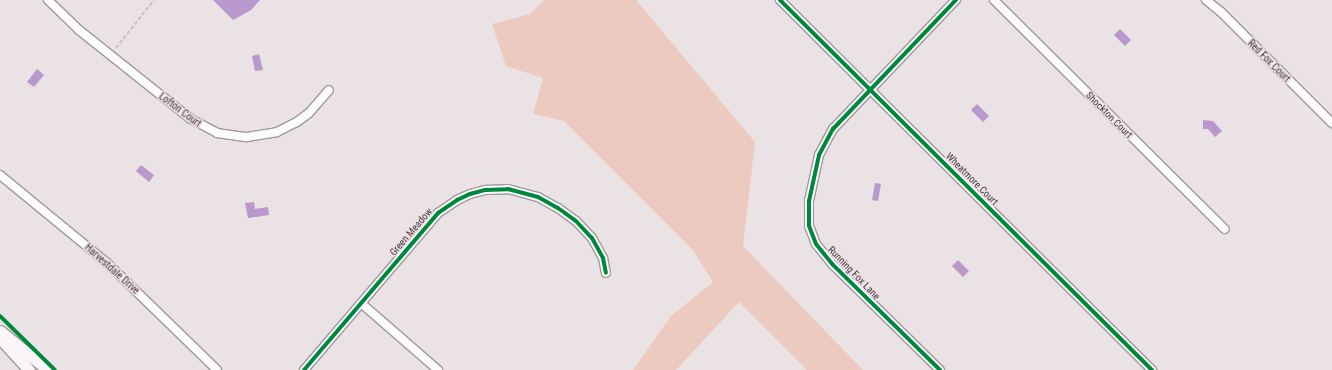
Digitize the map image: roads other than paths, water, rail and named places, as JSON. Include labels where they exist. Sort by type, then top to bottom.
[{"type":"street","name":"Lofton Court","points":[[48,0],[111,55],[191,119],[210,130],[232,136],[262,136],[284,129],[309,112],[329,90]]},
{"type":"street","name":"Wheatmore Court","points":[[780,0],[1152,370]]},
{"type":"street","name":"Running Fox Lane","points":[[940,370],[833,265],[816,244],[809,226],[809,201],[820,155],[825,141],[833,129],[956,0]]},
{"type":"street","name":"Shockton Court","points":[[994,0],[1225,229]]},
{"type":"street","name":"Red Fox Court","points":[[1206,0],[1221,12],[1332,123]]},
{"type":"street","name":"Harvestdale Drive","points":[[0,175],[107,263],[217,370]]},
{"type":"street","name":"Green Meadow","points":[[304,370],[438,213],[457,200],[485,190],[508,189],[523,192],[538,197],[558,208],[576,221],[592,238],[600,251],[606,273]]},
{"type":"street","points":[[361,303],[438,370]]},
{"type":"street","points":[[0,331],[48,370]]},
{"type":"street","points":[[0,338],[29,370]]}]
